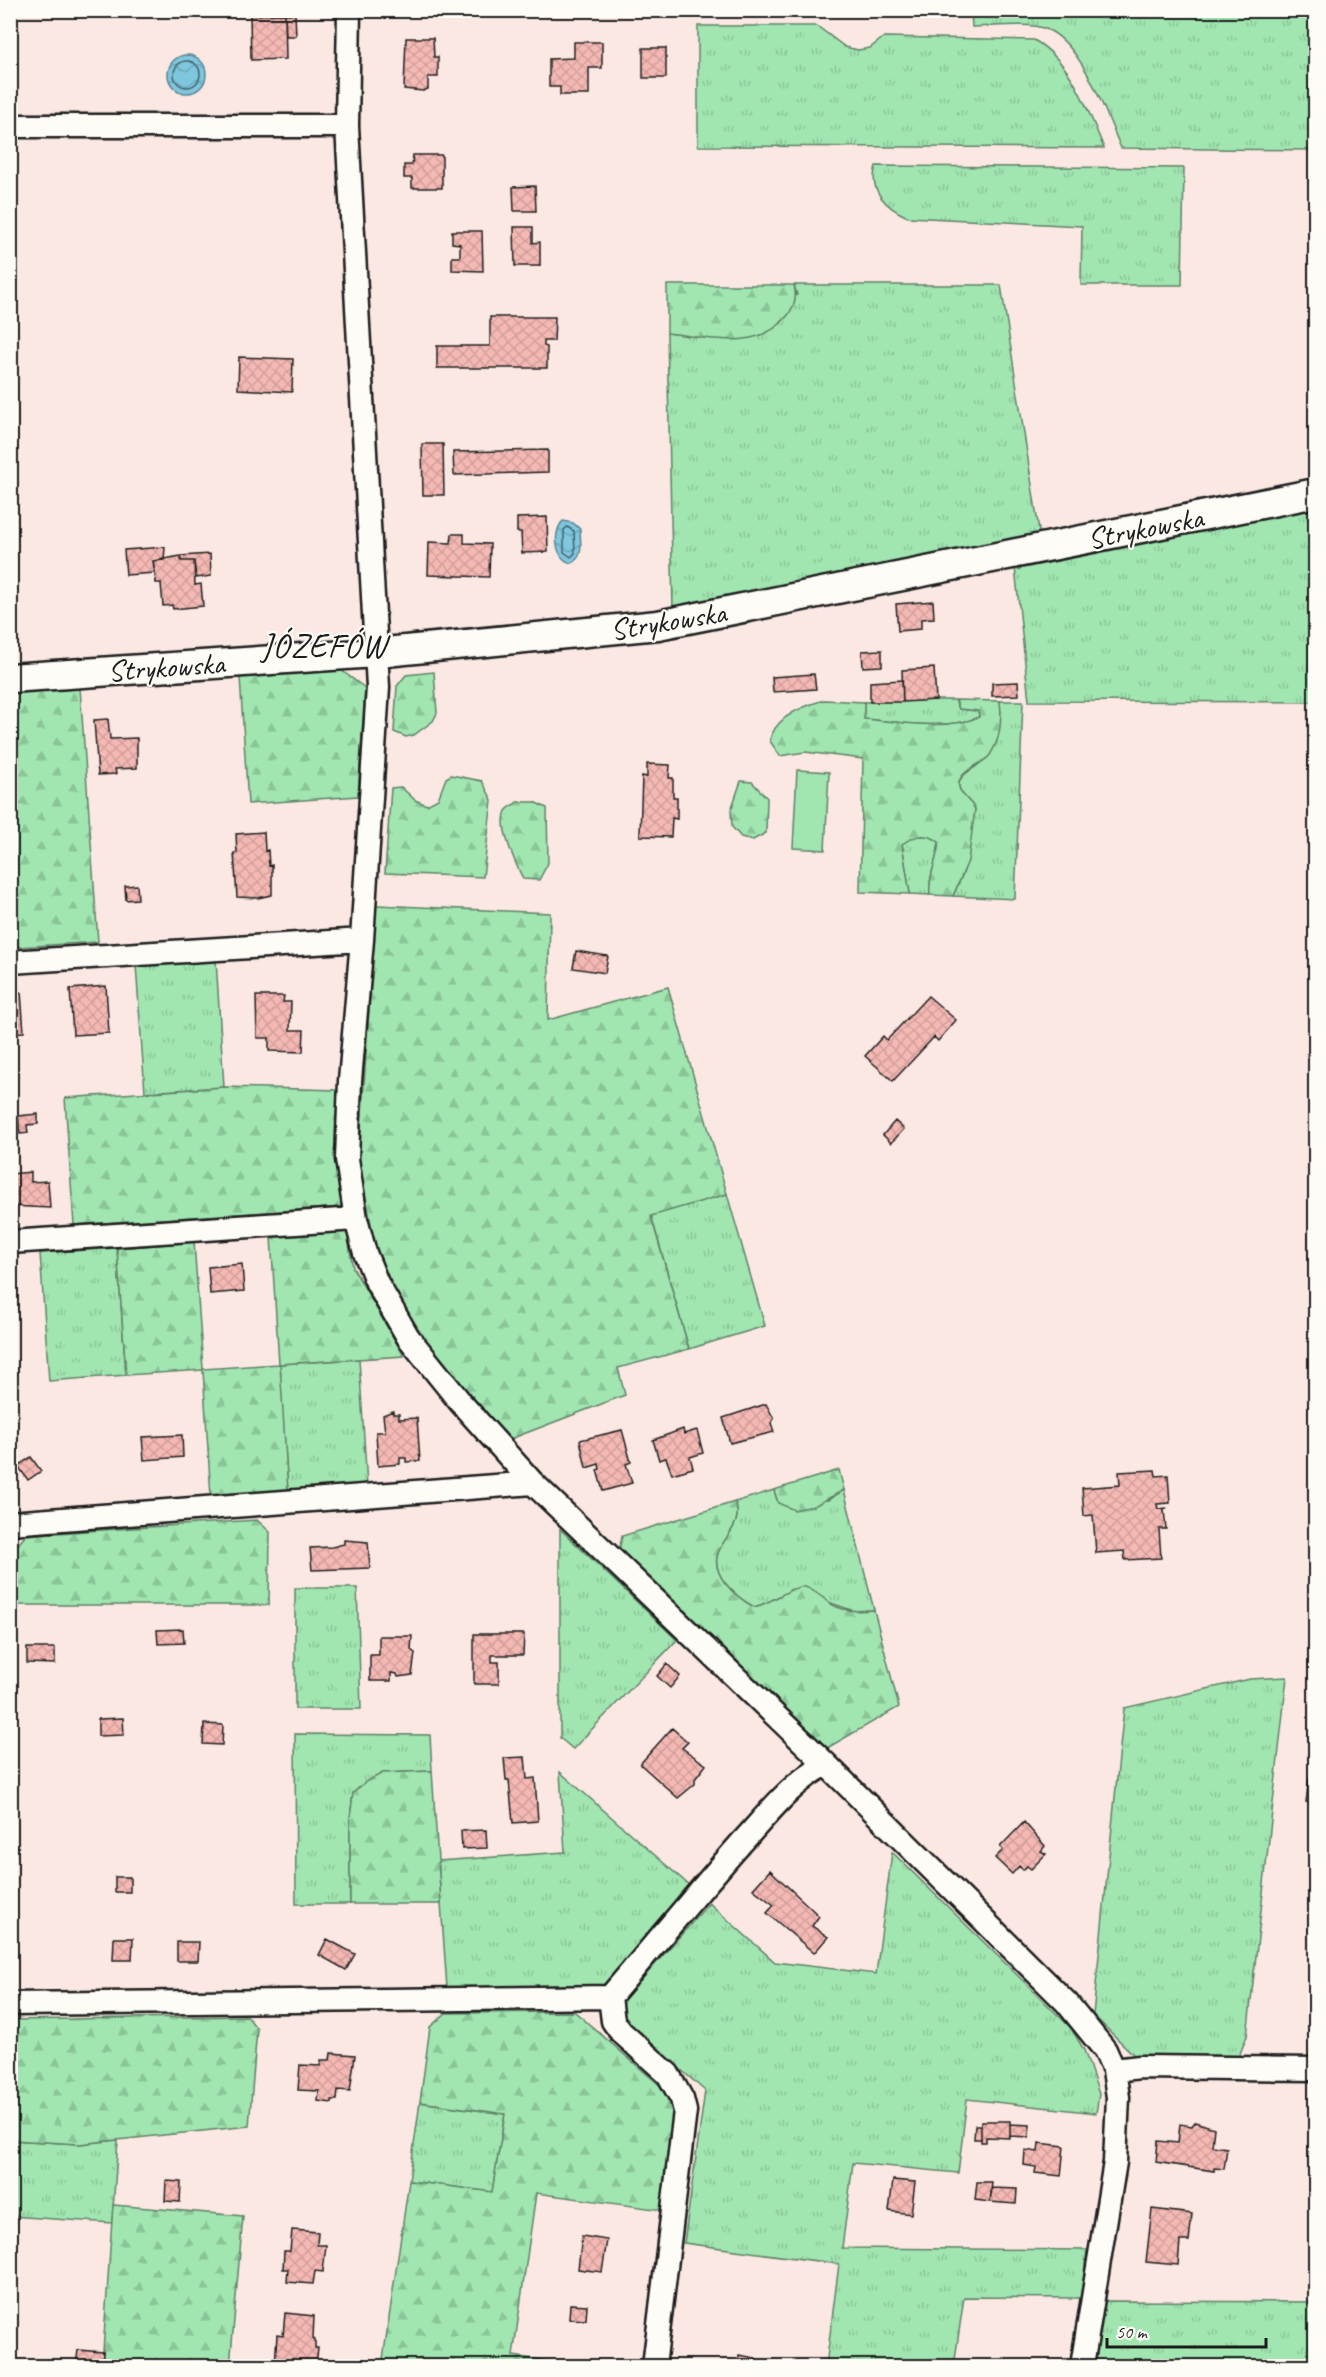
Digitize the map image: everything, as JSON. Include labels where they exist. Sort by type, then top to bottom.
[{"type":"street","points":[[350,10],[347,126],[378,687],[362,940],[350,1081],[347,1159],[356,1219],[377,1283],[408,1337],[461,1403],[533,1483],[826,1764],[1067,2003],[1105,2050],[1114,2070],[1118,2097],[1115,2162],[1082,2367]]},
{"type":"street","points":[[10,126],[347,126]]},
{"type":"street","name":"Strykowska","points":[[10,678],[375,653],[658,625],[1316,493]]},
{"type":"street","points":[[10,962],[362,940]]},
{"type":"street","points":[[10,1242],[356,1219]]},
{"type":"street","points":[[10,1523],[533,1483]]},
{"type":"street","points":[[654,2367],[685,2111],[682,2099],[668,2074],[621,2032],[613,2021],[610,1997],[703,1886],[788,1792],[805,1776],[826,1764]]},
{"type":"street","points":[[10,2004],[278,1999],[422,2001],[610,1997]]},
{"type":"street","points":[[1114,2070],[1140,2067],[1316,2068]]},
{"type":"green space","points":[[971,11],[1315,11],[1315,150],[1121,148],[1082,64],[1059,37],[1039,27],[1010,25],[972,27]]},
{"type":"green space","points":[[698,26],[817,26],[845,47],[858,50],[870,48],[884,37],[1034,40],[1048,50],[1069,74],[1085,103],[1104,148],[698,146]]},
{"type":"green space","points":[[876,166],[1184,168],[1182,285],[1081,285],[1082,226],[908,217],[893,209],[881,198],[875,183]]},
{"type":"green space","points":[[667,285],[794,285],[795,297],[788,315],[776,327],[763,334],[732,340],[715,339],[667,333]]},
{"type":"green space","points":[[794,285],[1001,285],[1040,537],[673,610],[667,333],[723,339],[797,295]]},
{"type":"green space","points":[[1311,508],[1315,702],[1029,701],[1015,567]]},
{"type":"green space","points":[[341,670],[365,688],[358,796],[248,804],[240,677]]},
{"type":"green space","points":[[434,672],[437,713],[433,721],[414,735],[406,737],[394,732],[397,686],[406,675]]},
{"type":"green space","points":[[80,688],[98,942],[18,947],[10,839],[11,693]]},
{"type":"green space","points":[[824,700],[864,702],[864,719],[937,725],[952,724],[979,717],[978,711],[959,709],[956,700],[1000,701],[1000,729],[994,749],[987,759],[966,772],[959,781],[961,792],[975,809],[968,861],[953,896],[930,895],[930,882],[939,842],[925,836],[911,838],[902,844],[910,894],[860,892],[863,759],[805,752],[780,756],[770,741],[777,725],[783,719],[799,709]]},
{"type":"green space","points":[[955,700],[959,709],[978,711],[980,717],[937,725],[864,719],[864,702]]},
{"type":"green space","points":[[1000,701],[1023,701],[1015,899],[953,896],[964,871],[975,809],[961,792],[959,782],[964,775],[980,763],[994,742],[999,726]]},
{"type":"green space","points":[[797,770],[829,772],[825,850],[793,848]]},
{"type":"green space","points":[[451,775],[482,781],[492,800],[483,877],[385,873],[391,788],[401,787],[415,800],[427,805],[438,799],[446,778]]},
{"type":"green space","points":[[741,781],[752,782],[767,798],[766,833],[753,840],[741,837],[732,827],[731,810]]},
{"type":"green space","points":[[517,802],[534,802],[547,808],[548,863],[539,880],[523,879],[506,836],[504,818],[506,811]]},
{"type":"green space","points":[[914,836],[931,836],[939,842],[930,882],[930,895],[910,894],[902,844]]},
{"type":"green space","points":[[376,905],[550,913],[548,1020],[668,987],[727,1194],[651,1216],[689,1349],[618,1368],[625,1395],[510,1439],[430,1351],[378,1262],[359,1159]]},
{"type":"green space","points":[[216,960],[224,1087],[145,1092],[136,965]]},
{"type":"green space","points":[[224,1087],[338,1090],[335,1160],[342,1207],[74,1225],[65,1098]]},
{"type":"green space","points":[[727,1194],[765,1326],[689,1349],[651,1215]]},
{"type":"green space","points":[[347,1232],[353,1268],[404,1356],[280,1364],[288,1492],[211,1497],[203,1370],[126,1375],[117,1248],[194,1242],[203,1369],[279,1364],[271,1237]]},
{"type":"green space","points":[[117,1248],[126,1375],[49,1381],[40,1253]]},
{"type":"green space","points":[[359,1359],[367,1486],[288,1492],[279,1364]]},
{"type":"green space","points":[[839,1470],[844,1490],[814,1506],[794,1510],[778,1503],[774,1490]]},
{"type":"green space","points":[[774,1490],[778,1503],[828,1500],[844,1490],[874,1610],[854,1611],[791,1589],[780,1599],[754,1607],[725,1583],[718,1570],[717,1559],[719,1550],[735,1524],[737,1514],[735,1502]]},
{"type":"green space","points":[[735,1502],[737,1514],[735,1524],[719,1550],[717,1559],[718,1570],[725,1583],[742,1599],[754,1607],[794,1589],[805,1587],[843,1609],[874,1610],[899,1707],[827,1748],[619,1551],[622,1536]]},
{"type":"green space","points":[[257,1520],[270,1532],[269,1605],[14,1605],[14,1549],[26,1535]]},
{"type":"green space","points":[[560,1529],[677,1640],[573,1749],[560,1738]]},
{"type":"green space","points":[[295,1588],[357,1588],[361,1709],[295,1709]]},
{"type":"green space","points":[[1287,1677],[1247,2036],[1239,2056],[1135,2056],[1093,2015],[1124,1708],[1250,1679]]},
{"type":"green space","points":[[295,1734],[430,1735],[432,1771],[383,1773],[353,1793],[350,1819],[350,1904],[296,1904]]},
{"type":"green space","points":[[432,1771],[441,1904],[350,1904],[350,1819],[353,1793],[365,1782],[383,1773]]},
{"type":"green space","points":[[560,1772],[690,1886],[602,1986],[447,1988],[438,1861],[565,1852]]},
{"type":"green space","points":[[892,1852],[1071,2028],[1084,2050],[1099,2094],[1096,2113],[967,2099],[958,2173],[853,2163],[842,2248],[1087,2250],[1081,2298],[964,2297],[954,2366],[826,2366],[839,2264],[684,2243],[705,2091],[624,2019],[622,2002],[709,1903],[775,1962],[876,1974]]},
{"type":"green space","points":[[575,2012],[678,2101],[662,2210],[536,2193],[513,2356],[585,2366],[382,2366],[409,2181],[492,2192],[505,2114],[420,2102],[430,2027],[446,2013]]},
{"type":"green space","points":[[247,2016],[257,2029],[249,2126],[79,2144],[11,2140],[13,2020]]},
{"type":"green space","points":[[420,2102],[505,2114],[492,2192],[409,2181]]},
{"type":"green space","points":[[10,2140],[79,2144],[118,2140],[112,2223],[11,2216]]},
{"type":"green space","points":[[113,2205],[243,2216],[230,2366],[102,2366]]},
{"type":"green space","points":[[1103,2301],[1315,2302],[1315,2366],[1095,2366]]},
{"type":"water","points":[[187,55],[201,60],[206,74],[201,88],[187,93],[173,88],[168,74],[173,60]]},
{"type":"water","points":[[563,521],[573,523],[580,529],[580,553],[571,563],[561,556],[557,545],[557,532]]},
{"type":"building","points":[[285,14],[286,59],[251,60],[250,15]]},
{"type":"building","points":[[285,14],[295,14],[296,36],[286,36]]},
{"type":"building","points":[[406,38],[433,38],[434,57],[438,57],[438,77],[428,77],[428,89],[423,91],[404,89]]},
{"type":"building","points":[[574,42],[602,42],[602,68],[589,68],[589,95],[560,95],[560,87],[549,87],[549,59],[574,58]]},
{"type":"building","points":[[643,48],[666,48],[666,78],[643,78]]},
{"type":"building","points":[[413,155],[442,155],[442,188],[412,188],[412,178],[404,178],[404,165],[412,165]]},
{"type":"building","points":[[535,186],[536,211],[514,211],[513,187]]},
{"type":"building","points":[[514,227],[533,227],[533,243],[540,242],[540,266],[515,266]]},
{"type":"building","points":[[452,231],[482,231],[483,271],[452,270],[452,257],[460,257],[460,244],[452,243]]},
{"type":"building","points":[[490,317],[555,317],[554,341],[544,341],[544,346],[547,347],[547,368],[437,368],[437,346],[490,346]]},
{"type":"building","points":[[239,357],[293,359],[292,392],[238,389]]},
{"type":"building","points":[[422,444],[443,444],[444,495],[423,495]]},
{"type":"building","points":[[548,450],[548,472],[454,475],[453,452]]},
{"type":"building","points":[[547,517],[548,552],[522,553],[521,532],[517,532],[517,518]]},
{"type":"building","points":[[452,534],[464,534],[464,543],[490,544],[489,577],[428,575],[429,542],[451,543]]},
{"type":"building","points":[[165,547],[164,560],[153,561],[155,573],[126,575],[124,550]]},
{"type":"building","points":[[210,554],[211,576],[196,578],[194,561],[181,561],[181,556]]},
{"type":"building","points":[[181,556],[181,561],[194,561],[195,585],[201,584],[203,606],[173,609],[172,605],[163,606],[161,583],[156,583],[153,561]]},
{"type":"building","points":[[933,601],[934,618],[921,619],[921,629],[898,631],[896,604]]},
{"type":"building","points":[[882,650],[882,666],[863,667],[862,651]]},
{"type":"building","points":[[934,668],[936,700],[903,702],[902,670]]},
{"type":"building","points":[[814,674],[816,689],[773,692],[772,677]]},
{"type":"building","points":[[902,680],[903,702],[870,702],[870,682]]},
{"type":"building","points":[[1018,682],[1019,695],[992,696],[992,683]]},
{"type":"building","points":[[108,719],[110,739],[137,738],[137,768],[115,769],[116,774],[98,775],[94,720]]},
{"type":"building","points":[[647,764],[670,765],[669,778],[673,778],[673,797],[677,797],[677,819],[672,818],[671,837],[640,836],[642,776],[647,777]]},
{"type":"building","points":[[264,832],[265,851],[268,850],[269,866],[272,865],[272,895],[258,898],[237,897],[234,853],[237,853],[236,834]]},
{"type":"building","points":[[137,885],[138,899],[126,900],[125,886]]},
{"type":"building","points":[[576,951],[608,956],[605,973],[573,968]]},
{"type":"building","points":[[106,986],[109,1033],[73,1035],[70,989]]},
{"type":"building","points":[[21,992],[24,1032],[10,1033],[10,993]]},
{"type":"building","points":[[256,996],[284,996],[283,1002],[291,1002],[290,1030],[304,1030],[303,1052],[269,1051],[269,1038],[257,1038]]},
{"type":"building","points":[[928,996],[956,1020],[938,1041],[934,1037],[893,1081],[865,1056],[883,1036],[887,1040]]},
{"type":"building","points":[[38,1114],[38,1124],[27,1125],[28,1133],[20,1134],[18,1116]]},
{"type":"building","points":[[895,1121],[904,1129],[891,1143],[883,1135]]},
{"type":"building","points":[[31,1172],[31,1182],[48,1181],[50,1208],[10,1206],[10,1174]]},
{"type":"building","points":[[242,1264],[244,1291],[210,1294],[208,1267]]},
{"type":"building","points":[[766,1404],[774,1419],[771,1423],[774,1432],[730,1443],[723,1418]]},
{"type":"building","points":[[393,1411],[393,1414],[399,1414],[399,1419],[417,1418],[420,1461],[406,1462],[406,1458],[400,1458],[400,1464],[378,1466],[376,1432],[385,1432],[383,1415]]},
{"type":"building","points":[[683,1429],[684,1434],[697,1430],[703,1453],[690,1457],[693,1468],[672,1474],[666,1458],[659,1460],[653,1440]]},
{"type":"building","points":[[622,1430],[631,1462],[626,1464],[632,1483],[603,1491],[597,1470],[600,1469],[599,1464],[586,1468],[580,1440]]},
{"type":"building","points":[[182,1435],[183,1457],[144,1460],[142,1437]]},
{"type":"building","points":[[31,1457],[41,1471],[28,1480],[18,1466]]},
{"type":"building","points":[[1155,1470],[1156,1476],[1168,1475],[1170,1503],[1157,1504],[1158,1509],[1167,1508],[1164,1510],[1166,1529],[1159,1529],[1161,1558],[1125,1560],[1124,1551],[1096,1553],[1093,1515],[1084,1516],[1082,1488],[1120,1485],[1119,1472]]},
{"type":"building","points":[[344,1540],[368,1542],[370,1568],[312,1570],[310,1548],[332,1547],[344,1544]]},
{"type":"building","points":[[183,1629],[184,1643],[158,1644],[157,1630]]},
{"type":"building","points":[[474,1634],[524,1634],[523,1655],[492,1655],[492,1662],[499,1662],[499,1684],[474,1684]]},
{"type":"building","points":[[379,1636],[412,1636],[411,1650],[415,1653],[412,1675],[398,1677],[397,1674],[391,1673],[391,1681],[370,1681],[370,1655],[379,1655]]},
{"type":"building","points":[[27,1648],[55,1648],[55,1664],[27,1663]]},
{"type":"building","points":[[667,1664],[680,1676],[670,1688],[657,1676]]},
{"type":"building","points":[[123,1718],[124,1735],[98,1736],[98,1719]]},
{"type":"building","points":[[204,1724],[223,1725],[222,1745],[203,1744]]},
{"type":"building","points":[[672,1728],[688,1742],[682,1748],[706,1765],[695,1779],[695,1784],[678,1798],[640,1764]]},
{"type":"building","points":[[525,1757],[527,1779],[535,1778],[538,1821],[513,1823],[509,1780],[506,1780],[504,1758]]},
{"type":"building","points":[[1309,1779],[1316,1780],[1316,1803],[1306,1802]]},
{"type":"building","points":[[1024,1822],[1045,1846],[1041,1851],[1046,1854],[1031,1869],[1027,1866],[1023,1870],[1019,1866],[1012,1874],[995,1858],[1003,1850],[1000,1847]]},
{"type":"building","points":[[486,1830],[487,1848],[462,1849],[461,1831]]},
{"type":"building","points":[[770,1870],[819,1916],[812,1926],[828,1937],[814,1953],[767,1913],[774,1905],[753,1889]]},
{"type":"building","points":[[115,1877],[130,1877],[130,1892],[115,1892]]},
{"type":"building","points":[[114,1938],[133,1938],[132,1960],[113,1960]]},
{"type":"building","points":[[327,1939],[355,1954],[346,1970],[319,1955]]},
{"type":"building","points":[[177,1942],[199,1942],[198,1961],[177,1961]]},
{"type":"building","points":[[331,2053],[355,2055],[350,2091],[338,2090],[337,2100],[332,2100],[332,2103],[318,2101],[319,2091],[298,2090],[300,2065],[321,2066],[321,2060],[330,2060]]},
{"type":"building","points":[[981,2121],[1010,2121],[1010,2138],[986,2137],[986,2142],[981,2142]]},
{"type":"building","points":[[1195,2122],[1214,2128],[1212,2146],[1227,2148],[1224,2169],[1214,2168],[1214,2171],[1156,2162],[1158,2141],[1178,2143],[1180,2124],[1192,2126]]},
{"type":"building","points":[[1010,2124],[1030,2125],[1029,2137],[1010,2136]]},
{"type":"building","points":[[975,2125],[981,2125],[981,2139],[974,2139]]},
{"type":"building","points":[[1039,2143],[1064,2146],[1061,2176],[1035,2173],[1036,2167],[1024,2165],[1025,2150],[1038,2152]]},
{"type":"building","points":[[1311,2159],[1316,2159],[1316,2193],[1310,2193]]},
{"type":"building","points":[[893,2180],[915,2182],[911,2214],[889,2211]]},
{"type":"building","points":[[166,2181],[181,2182],[180,2202],[165,2201]]},
{"type":"building","points":[[977,2182],[992,2182],[990,2202],[975,2200]]},
{"type":"building","points":[[992,2188],[1017,2189],[1016,2204],[990,2202]]},
{"type":"building","points":[[1152,2209],[1192,2214],[1189,2241],[1180,2241],[1178,2265],[1146,2262]]},
{"type":"building","points":[[292,2230],[318,2232],[317,2245],[326,2245],[323,2272],[315,2271],[313,2284],[287,2282],[288,2269],[283,2269],[284,2251],[290,2251]]},
{"type":"building","points":[[582,2236],[607,2240],[602,2272],[578,2269]]},
{"type":"building","points":[[570,2304],[587,2305],[586,2320],[569,2319]]},
{"type":"building","points":[[285,2313],[314,2316],[313,2338],[315,2348],[318,2348],[316,2366],[275,2365],[277,2335],[283,2336]]},
{"type":"building","points":[[78,2350],[103,2352],[102,2366],[76,2366]]},
{"type":"building","points":[[10,2352],[17,2353],[17,2365],[10,2364]]},
{"type":"building","points":[[739,2355],[756,2358],[755,2366],[737,2366]]},
{"type":"district","name":"JÓZEFÓW","points":[[324,645]]}]
